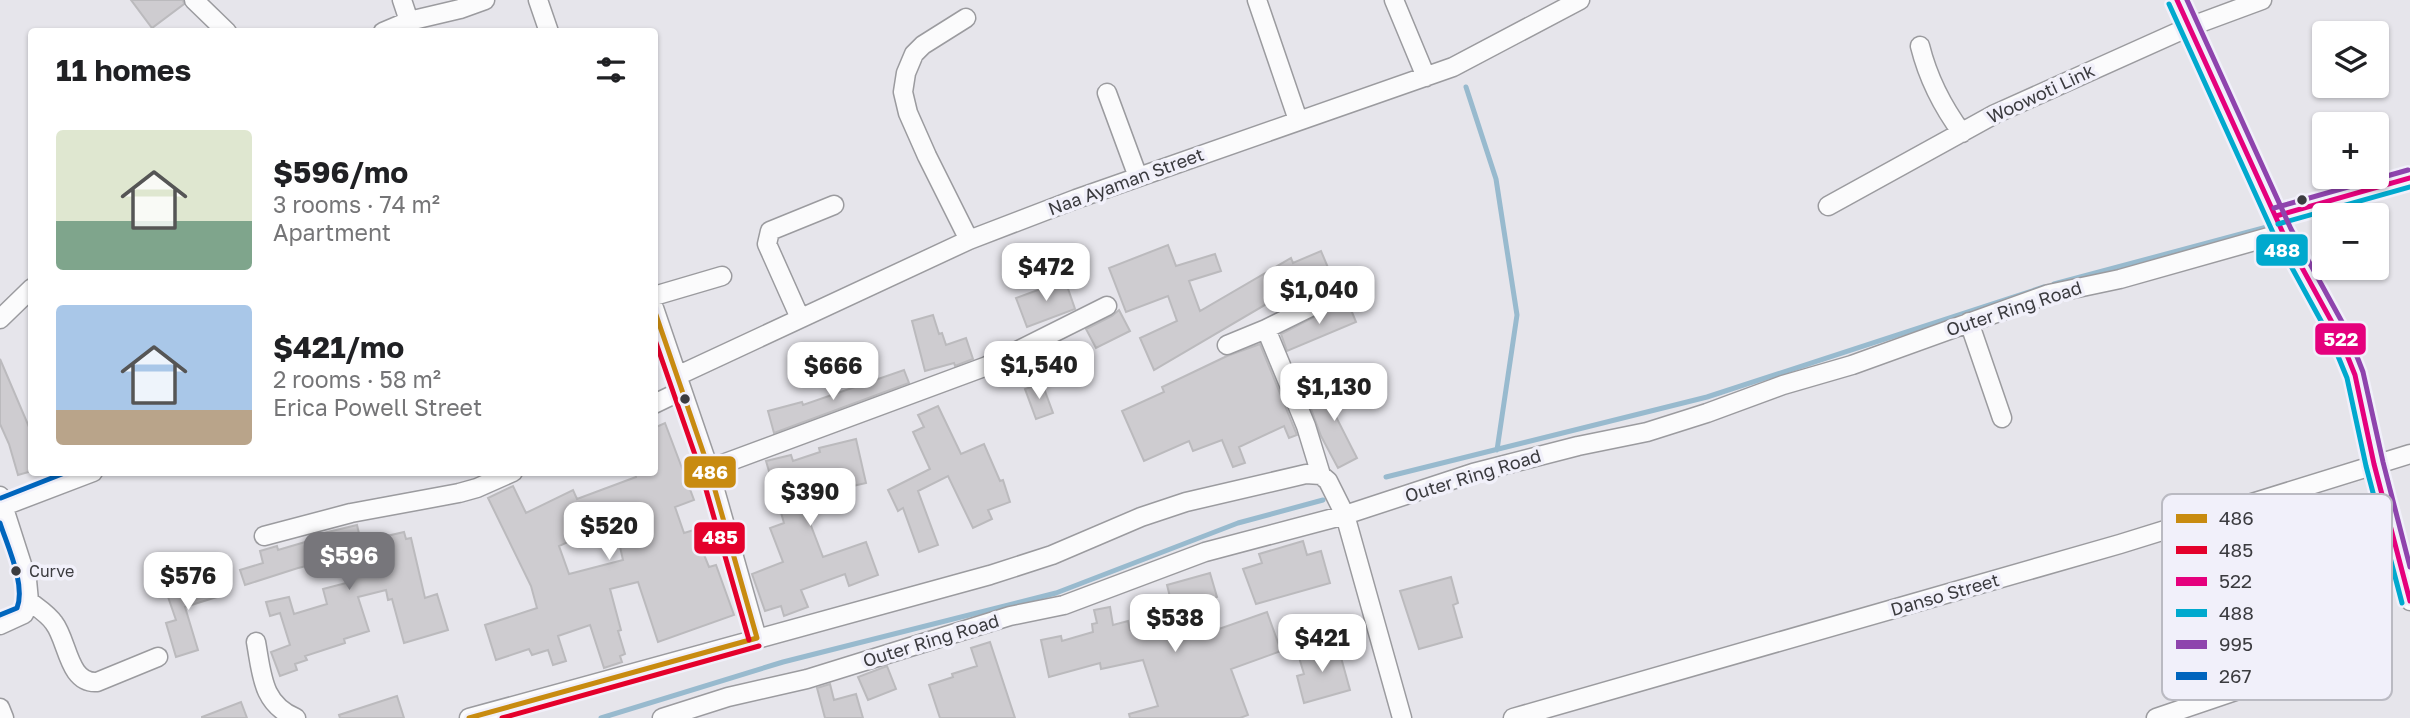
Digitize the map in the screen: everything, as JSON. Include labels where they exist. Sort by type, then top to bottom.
[{"type":"street","points":[[194,0],[223,28]]},
{"type":"street","points":[[402,0],[409,21]]},
{"type":"street","points":[[392,28],[485,0]]},
{"type":"street","points":[[538,0],[548,28]]},
{"type":"street","points":[[1257,0],[1298,120]]},
{"type":"street","points":[[1394,0],[1426,77]]},
{"type":"street","name":"Naa Ayaman Street","points":[[658,401],[679,384],[800,318],[969,240],[1138,177],[1470,60],[1580,0]]},
{"type":"street","points":[[2176,0],[2280,224],[2339,335],[2355,375],[2382,494]]},
{"type":"street","name":"Woowoti Link","points":[[1828,206],[1995,114],[2189,27],[2262,0]]},
{"type":"street","points":[[966,18],[923,45],[914,54],[906,73],[903,92],[908,113],[927,156],[969,240]]},
{"type":"street","points":[[1920,46],[1935,89],[1962,133]]},
{"type":"street","points":[[1107,93],[1138,177]]},
{"type":"street","name":"Outer Ring Road","points":[[662,718],[728,697],[807,679],[1010,616],[1064,605],[1205,552],[1345,515],[1473,473],[1578,446],[1647,432],[1852,365],[2049,294],[2120,279],[2410,178]]},
{"type":"street","points":[[800,318],[767,244],[767,236],[770,231],[834,205]]},
{"type":"street","points":[[658,295],[722,276]]},
{"type":"street","points":[[0,319],[28,292]]},
{"type":"street","points":[[1227,345],[1337,294]]},
{"type":"street","points":[[709,469],[986,366],[1107,306]]},
{"type":"street","points":[[658,320],[709,469],[757,638]]},
{"type":"street","points":[[1969,322],[2002,418]]},
{"type":"street","points":[[1266,329],[1306,426],[1321,475],[1328,481],[1345,515],[1402,718]]},
{"type":"street","name":"Danso Street","points":[[2279,494],[2410,454]]},
{"type":"street","points":[[469,718],[990,575],[1052,555],[1141,517],[1186,502],[1306,474],[1321,475]]},
{"type":"street","points":[[0,625],[24,614],[29,601],[27,580],[2,501],[80,476]]},
{"type":"street","points":[[264,536],[386,505],[459,493],[504,476]]},
{"type":"street","name":"Danso Street","points":[[1513,718],[1868,618],[2162,531]]},
{"type":"street","points":[[2392,532],[2410,601]]},
{"type":"street","points":[[29,601],[56,625],[78,677],[87,683],[97,682],[158,657]]},
{"type":"street","points":[[256,642],[263,682],[274,705],[296,718]]},
{"type":"street","points":[[2156,718],[2209,700]]},
{"type":"street","points":[[0,708],[4,718]]},
{"type":"building","points":[[131,0],[183,0],[184,4],[152,28]]},
{"type":"building","points":[[1168,245],[1176,266],[1215,254],[1221,271],[1189,281],[1200,311],[1291,258],[1293,263],[1321,251],[1329,270],[1296,283],[1303,298],[1280,309],[1275,299],[1154,370],[1140,338],[1177,321],[1168,296],[1126,312],[1109,268]]},
{"type":"building","points":[[1065,280],[1075,309],[1027,327],[1016,298]]},
{"type":"building","points":[[1347,300],[1356,322],[1287,351],[1281,334]]},
{"type":"building","points":[[1119,310],[1130,331],[1096,348],[1086,329]]},
{"type":"building","points":[[933,315],[946,345],[966,338],[973,359],[955,366],[954,363],[925,371],[912,321]]},
{"type":"building","points":[[1260,344],[1297,435],[1289,438],[1284,426],[1239,447],[1245,463],[1233,467],[1222,440],[1193,451],[1189,441],[1144,461],[1122,411],[1164,392],[1162,387],[1227,356]]},
{"type":"building","points":[[0,359],[28,425],[28,472],[18,475],[0,424]]},
{"type":"building","points":[[904,370],[909,383],[774,433],[768,411],[802,402],[803,405]]},
{"type":"building","points":[[1343,377],[1352,395],[1330,405],[1357,458],[1338,468],[1321,436],[1310,406],[1325,400],[1320,389]]},
{"type":"building","points":[[1042,383],[1053,413],[1036,419],[1025,389]]},
{"type":"building","points":[[938,406],[961,454],[984,444],[1000,481],[1003,480],[1010,502],[988,510],[992,519],[973,528],[948,476],[918,491],[938,545],[919,552],[903,508],[898,511],[888,490],[930,469],[913,432],[924,427],[918,415]]},
{"type":"building","points":[[665,423],[694,500],[675,507],[684,533],[694,530],[709,567],[716,565],[734,615],[658,642],[638,582],[610,589],[625,654],[620,656],[622,662],[604,668],[590,625],[558,636],[566,661],[553,665],[548,650],[532,655],[529,649],[496,660],[485,625],[537,608],[531,586],[488,498],[513,486],[526,513],[573,490],[577,499],[636,477],[658,476],[658,426]],"holes":[[[616,529],[623,560],[569,574],[559,546],[594,530],[596,536]]]},
{"type":"building","points":[[856,439],[866,483],[805,497],[809,508],[805,510],[823,557],[866,542],[878,575],[849,586],[845,574],[801,590],[808,607],[784,616],[781,606],[765,611],[752,574],[783,562],[770,528],[784,523],[766,461],[791,455],[793,461],[820,452],[819,448]]},
{"type":"building","points":[[357,525],[361,542],[404,532],[406,539],[411,538],[425,598],[437,594],[448,630],[404,643],[392,599],[388,600],[386,590],[358,597],[369,631],[344,639],[345,643],[305,656],[307,660],[295,664],[297,670],[280,676],[271,652],[290,645],[280,613],[270,616],[266,602],[289,597],[294,614],[327,604],[323,589],[354,581],[348,556],[245,585],[240,570],[263,563],[260,551],[277,546],[278,550],[312,540],[311,536]]},
{"type":"building","points":[[1303,541],[1307,555],[1321,551],[1330,583],[1256,604],[1243,569],[1262,563],[1259,554]]},
{"type":"building","points":[[1210,573],[1217,597],[1210,600],[1219,629],[1267,612],[1281,651],[1231,669],[1248,715],[1240,718],[1130,718],[1129,714],[1158,706],[1143,660],[1101,669],[1100,663],[1049,677],[1041,640],[1061,636],[1062,641],[1093,632],[1092,624],[1097,623],[1094,610],[1110,607],[1113,625],[1128,621],[1130,630],[1175,617],[1167,585]]},
{"type":"building","points":[[220,577],[225,591],[222,592],[223,595],[185,607],[198,650],[176,657],[166,623],[176,620],[165,588],[179,583],[181,589]]},
{"type":"building","points":[[1451,577],[1458,603],[1453,605],[1462,637],[1419,649],[1400,591]]},
{"type":"building","points":[[990,642],[1015,718],[940,718],[929,685],[977,666],[971,648]]},
{"type":"building","points":[[1337,643],[1350,690],[1304,703],[1297,676],[1304,674],[1298,654]]},
{"type":"building","points":[[887,666],[896,689],[868,700],[858,677]]},
{"type":"building","points":[[830,684],[834,700],[856,694],[863,718],[825,718],[817,688]]},
{"type":"building","points":[[397,696],[404,718],[340,718],[339,715]]},
{"type":"building","points":[[241,702],[247,718],[202,718],[202,717]]},
{"type":"waterway","points":[[1466,87],[1496,179],[1517,315],[1497,450]]},
{"type":"waterway","points":[[2054,284],[2267,227]]},
{"type":"waterway","points":[[1386,477],[1707,397],[2044,287]]},
{"type":"waterway","points":[[601,718],[783,662],[1056,593],[1238,523],[1323,500]]},
{"type":"transit line","name":"522","points":[[2177,0],[2283,233],[2339,335],[2355,375],[2382,494]]},
{"type":"transit line","name":"995","points":[[2187,0],[2291,229],[2347,331],[2363,372],[2391,494]]},
{"type":"transit line","name":"488","points":[[2169,4],[2275,237],[2331,339],[2347,378],[2373,494]]},
{"type":"transit line","name":"995","points":[[2274,208],[2408,170]]},
{"type":"transit line","name":"522","points":[[2276,216],[2410,178]]},
{"type":"transit line","name":"488","points":[[2278,224],[2410,187]]},
{"type":"transit line","name":"486","points":[[658,321],[709,469],[757,638]]},
{"type":"transit line","name":"485","points":[[658,348],[701,472],[749,640]]},
{"type":"transit line","name":"267","points":[[1,498],[57,476]]},
{"type":"transit line","name":"995","points":[[2392,497],[2410,567]]},
{"type":"transit line","name":"267","points":[[0,523],[19,588],[17,608],[0,615]]},
{"type":"transit line","name":"522","points":[[2392,532],[2410,601]]},
{"type":"transit line","name":"488","points":[[2392,565],[2402,603]]},
{"type":"transit line","name":"486","points":[[469,718],[757,638]]},
{"type":"transit line","name":"485","points":[[502,718],[759,646]]},
{"type":"place","name":"Curve","points":[[16,571]]}]
